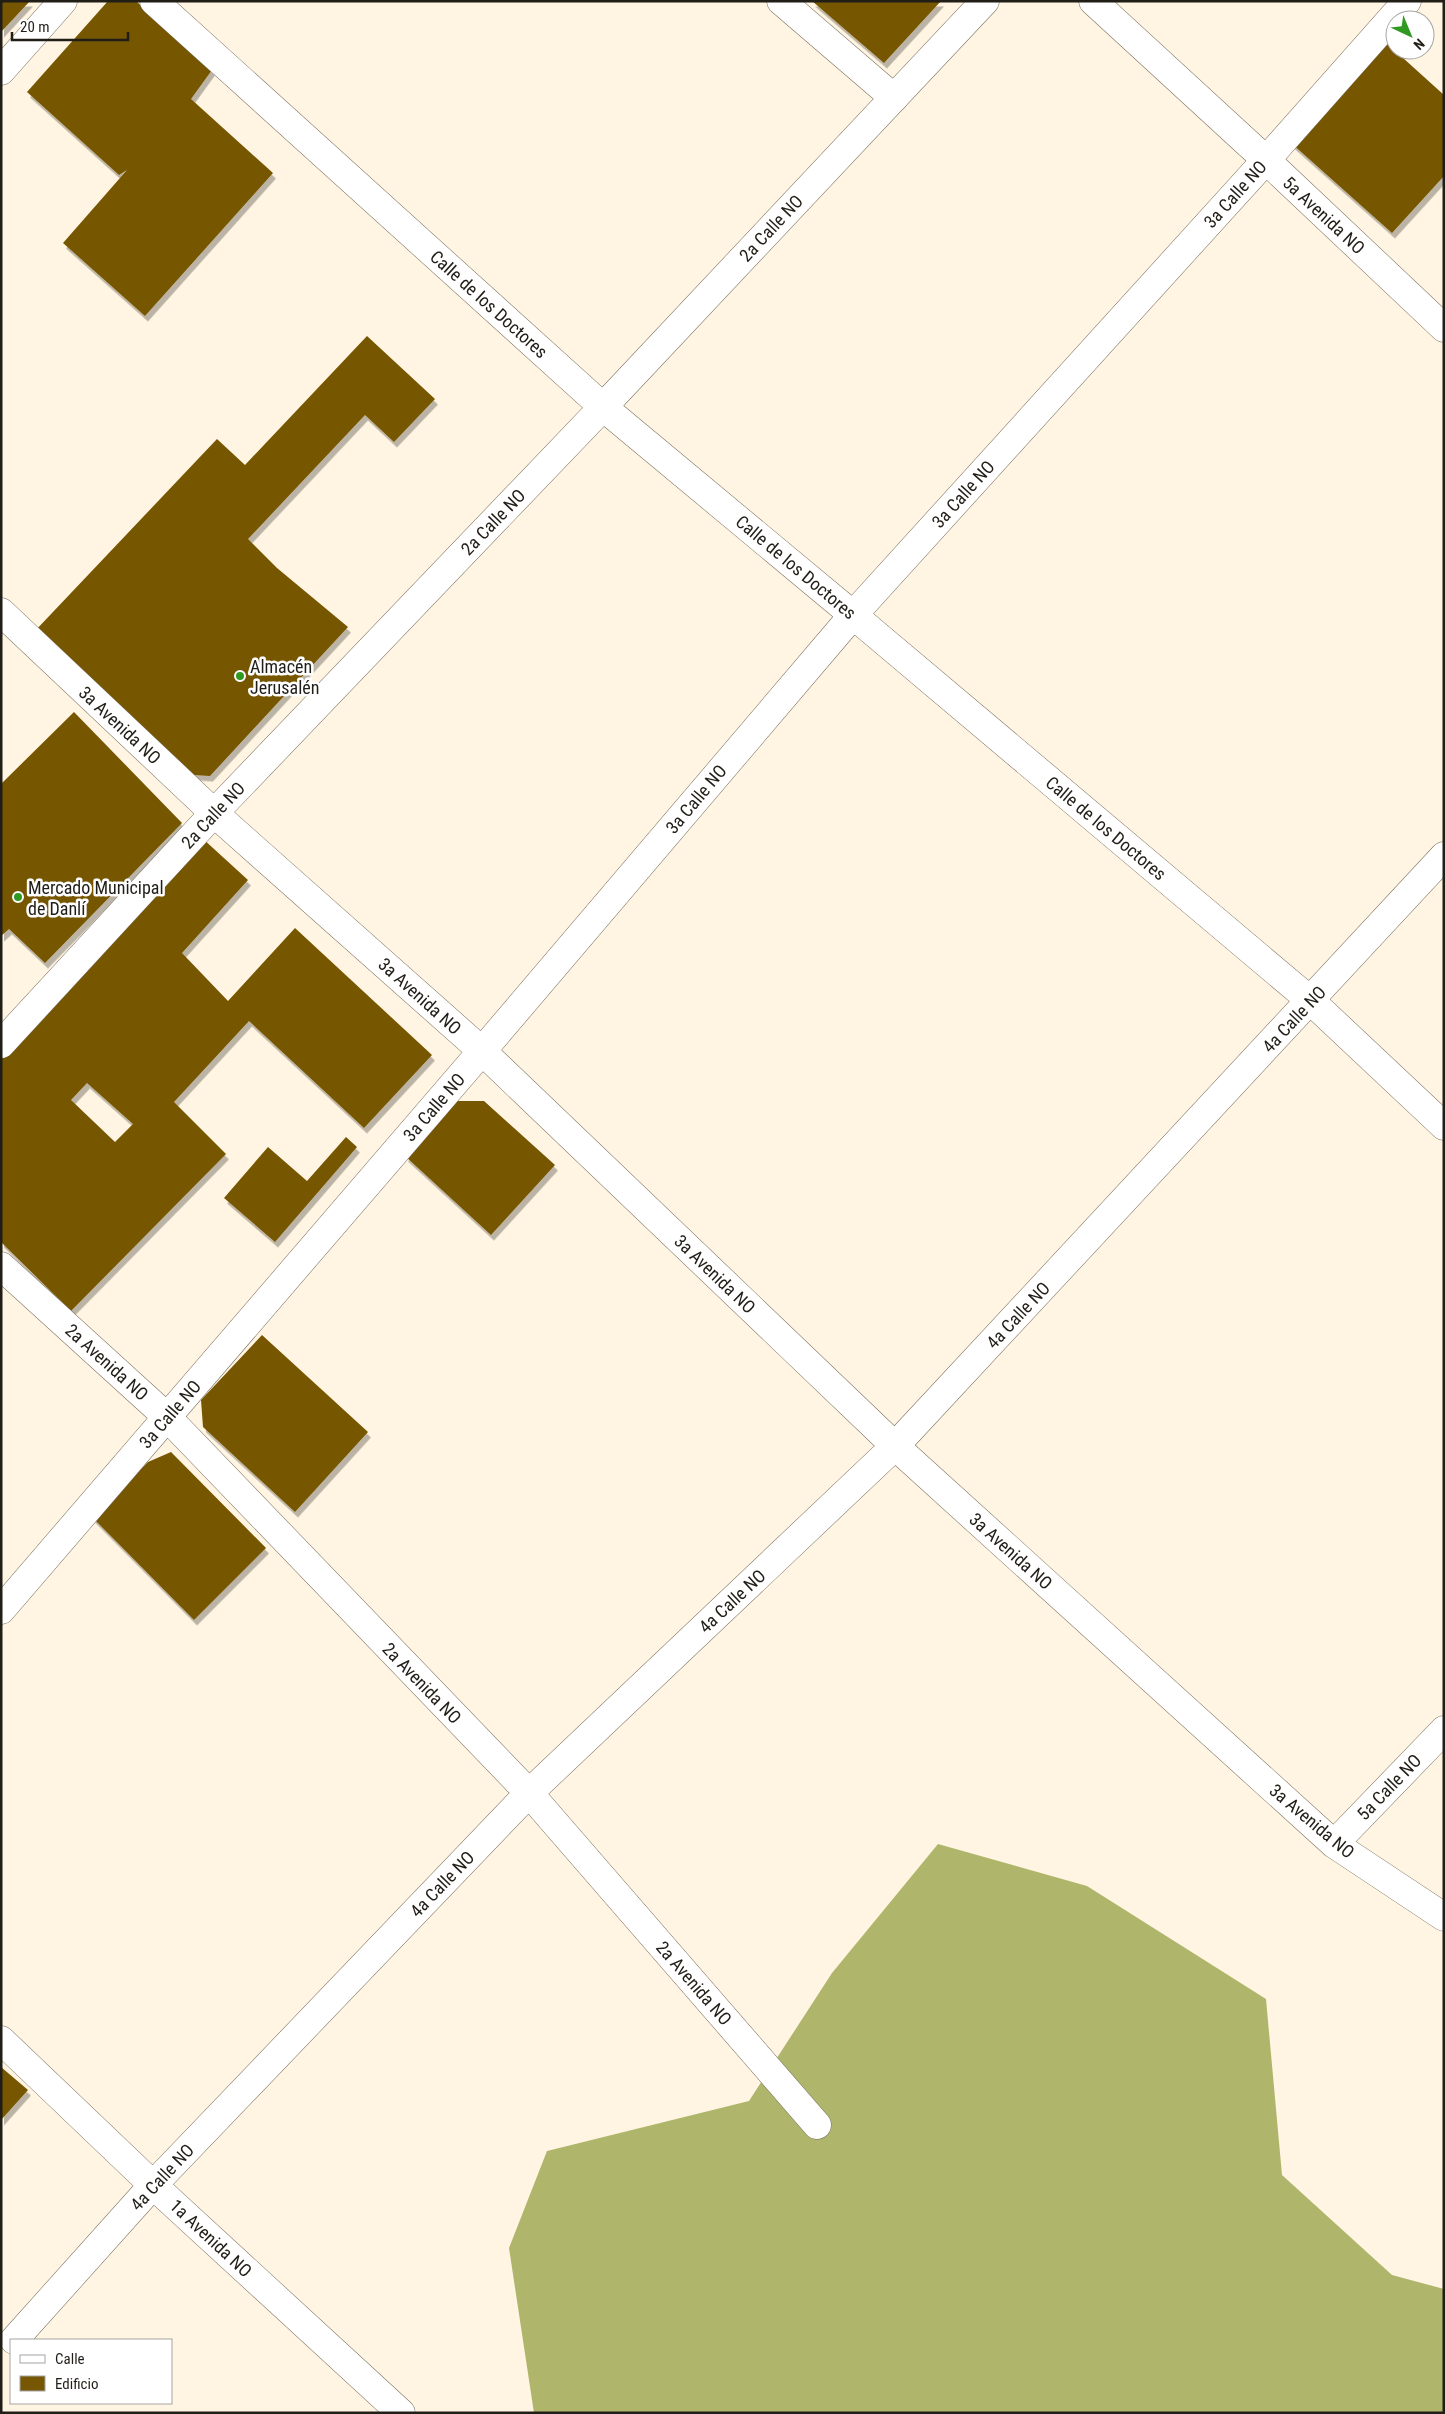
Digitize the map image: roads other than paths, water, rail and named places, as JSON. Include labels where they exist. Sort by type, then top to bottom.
[{"type":"street","points":[[1,71],[63,1]]},
{"type":"street","name":"Calle de los Doctores","points":[[154,1],[603,407],[853,614],[1311,1001],[1444,1126]]},
{"type":"street","points":[[782,1],[894,98]]},
{"type":"street","name":"2a Calle NO","points":[[1,1044],[214,814],[603,407],[985,1]]},
{"type":"street","name":"5a Avenida NO","points":[[1093,1],[1266,160],[1444,328]]},
{"type":"street","name":"3a Calle NO","points":[[1,1610],[482,1051],[853,614],[1266,160],[1407,1]]},
{"type":"street","name":"3a Avenida NO","points":[[1,612],[214,814],[482,1051],[895,1446],[1334,1844],[1444,1917]]},
{"type":"street","name":"4a Calle NO","points":[[15,2339],[153,2186],[529,1793],[895,1446],[1444,856]]},
{"type":"street","name":"2a Avenida NO","points":[[1,1266],[167,1418],[529,1793],[817,2125]]},
{"type":"street","name":"5a Calle NO","points":[[1334,1844],[1444,1730]]},
{"type":"street","name":"1a Avenida NO","points":[[1,2040],[153,2186],[401,2413]]},
{"type":"street","name":"4a Calle NO","points":[[1,2354],[10,2344]]},
{"type":"place","name":"Almacén Jerusalén","points":[[240,676]]},
{"type":"place","name":"Mercado Municipal de Danlí","points":[[18,897]]}]
